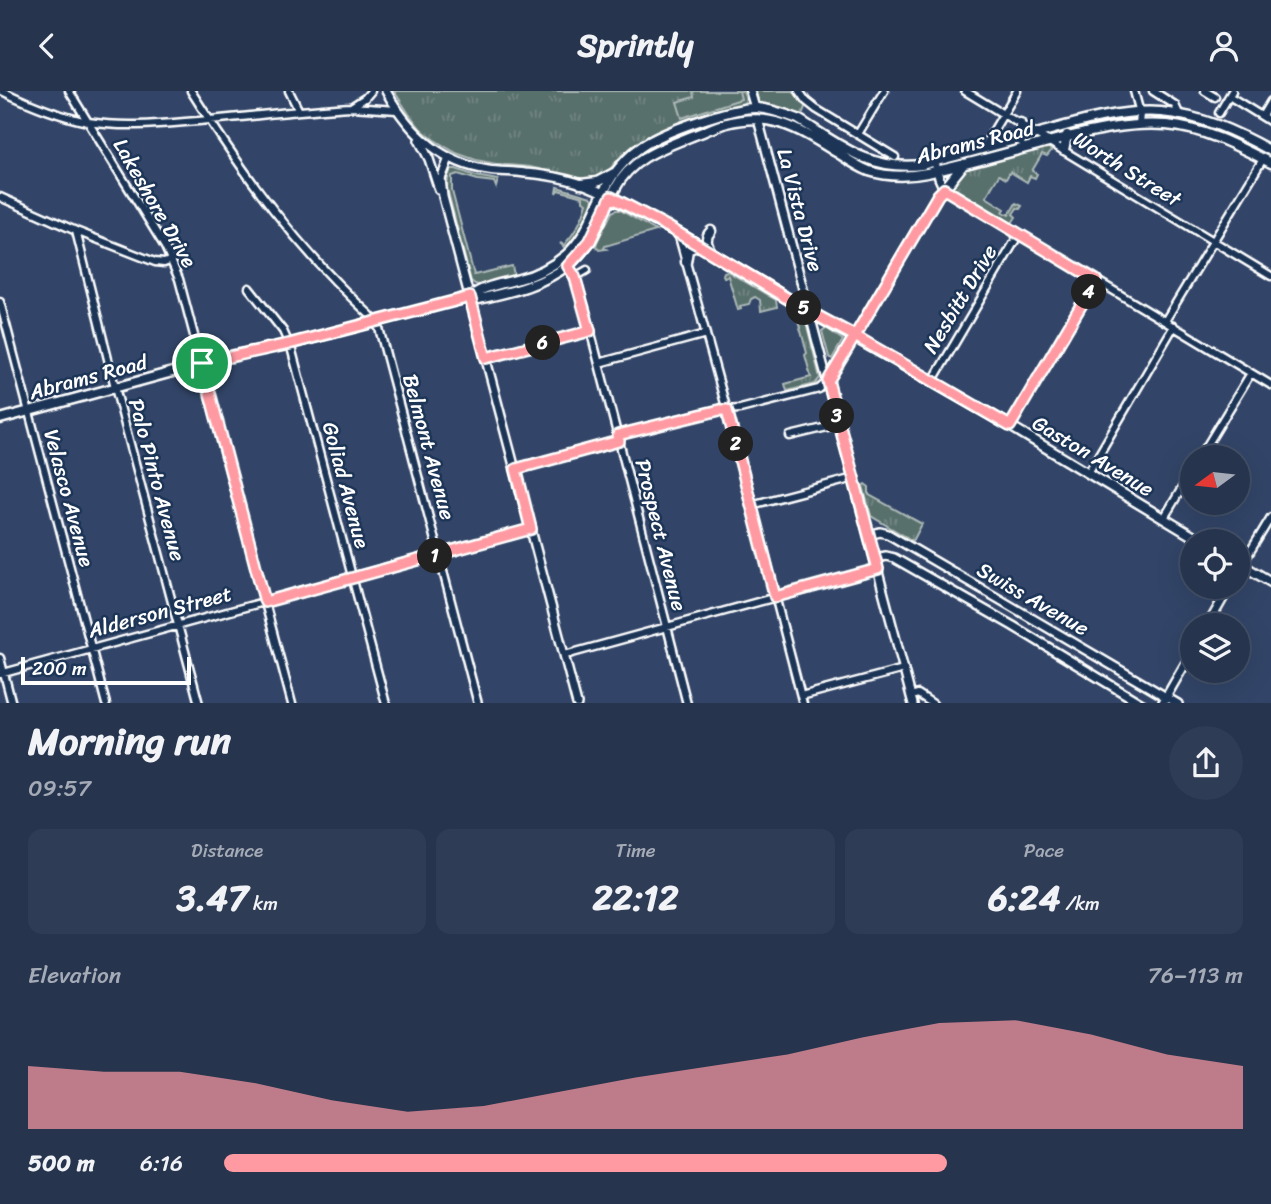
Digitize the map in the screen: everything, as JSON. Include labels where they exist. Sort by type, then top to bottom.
[{"type":"main road","name":"Abrams Road","points":[[0,419],[202,363],[537,283],[590,241],[616,172],[628,158],[640,148],[674,131],[716,116],[755,108],[778,112],[798,119],[871,162],[888,166],[917,166],[1068,125],[1120,114],[1159,112],[1217,124],[1270,149]]},
{"type":"main road","name":"Abrams Road","points":[[607,195],[634,165],[649,154],[729,123],[758,119],[791,126],[863,168],[893,176],[916,176],[1066,137],[1139,125],[1169,125],[1209,134],[1267,161]]},
{"type":"main road","points":[[1016,150],[1022,138],[1020,123]]},
{"type":"main road","points":[[1064,150],[1068,125]]},
{"type":"main road","points":[[674,131],[677,142]]},
{"type":"main road","points":[[944,189],[964,164]]},
{"type":"main road","points":[[863,168],[870,166],[903,171],[917,166]]},
{"type":"main road","points":[[581,184],[597,181],[616,172]]},
{"type":"main road","name":"Gaston Avenue","points":[[607,195],[711,252],[1182,529]]},
{"type":"main road","points":[[711,231],[706,241],[711,252]]},
{"type":"main road","points":[[686,262],[688,250],[698,245]]},
{"type":"main road","points":[[1250,572],[1271,582]]},
{"type":"street","points":[[2,91],[61,115],[125,125],[351,107],[397,110]]},
{"type":"street","name":"Lakeshore Drive","points":[[69,91],[172,260],[187,304],[292,703]]},
{"type":"street","points":[[191,91],[234,158],[282,222],[375,321]]},
{"type":"street","points":[[289,91],[299,111]]},
{"type":"street","points":[[351,107],[371,91]]},
{"type":"street","name":"Gaston Avenue","points":[[386,91],[413,130],[431,147],[465,165],[553,177],[581,184],[607,195]]},
{"type":"street","name":"La Vista Drive","points":[[750,91],[912,700]]},
{"type":"street","points":[[799,91],[816,110],[895,157]]},
{"type":"street","points":[[858,134],[884,91]]},
{"type":"street","name":"Worth Street","points":[[965,91],[1271,276]]},
{"type":"street","points":[[982,148],[1017,91]]},
{"type":"street","points":[[1134,91],[1140,113],[1139,125]]},
{"type":"street","points":[[1153,91],[1175,105],[1180,116]]},
{"type":"street","points":[[1205,91],[1215,97]]},
{"type":"street","points":[[1219,113],[1230,94],[1271,122]]},
{"type":"street","points":[[1262,116],[1271,101]]},
{"type":"street","points":[[413,130],[427,155],[443,197]]},
{"type":"street","points":[[1166,321],[1267,161],[1270,149]]},
{"type":"street","points":[[449,157],[441,179],[443,197],[578,703]]},
{"type":"street","points":[[935,162],[944,189],[1271,385]]},
{"type":"street","points":[[516,469],[712,411],[740,409],[819,389],[828,381],[944,189]]},
{"type":"street","points":[[0,197],[155,262],[172,260]]},
{"type":"street","name":"Palo Pinto Avenue","points":[[76,231],[199,703]]},
{"type":"street","points":[[678,233],[803,703]]},
{"type":"street","name":"Nesbitt Drive","points":[[932,382],[1019,234]]},
{"type":"street","name":"Prospect Avenue","points":[[565,262],[575,277],[599,363],[687,703]]},
{"type":"street","points":[[575,277],[587,270]]},
{"type":"street","points":[[1010,426],[1096,280]]},
{"type":"street","name":"Goliad Avenue","points":[[249,288],[283,331],[292,351],[386,703]]},
{"type":"street","name":"Velasco Avenue","points":[[0,302],[106,703]]},
{"type":"street","name":"Belmont Avenue","points":[[375,321],[478,703]]},
{"type":"street","points":[[1088,473],[1174,326]]},
{"type":"street","points":[[486,358],[590,331]]},
{"type":"street","points":[[599,363],[706,334]]},
{"type":"street","points":[[1207,445],[1251,373]]},
{"type":"street","points":[[790,436],[840,424]]},
{"type":"street","points":[[751,505],[854,478]]},
{"type":"street","points":[[1164,518],[1180,491]]},
{"type":"street","points":[[1250,549],[1271,517]]},
{"type":"street","name":"Alderson Street","points":[[2,673],[531,529]]},
{"type":"street","name":"Swiss Avenue","points":[[869,535],[880,532],[888,534],[1164,700],[1178,703]]},
{"type":"street","name":"Swiss Avenue","points":[[875,558],[894,558],[1142,703]]},
{"type":"street","points":[[565,655],[878,569]]},
{"type":"street","points":[[1013,626],[1021,613]]},
{"type":"street","points":[[0,658],[12,703]]},
{"type":"street","points":[[801,696],[904,669]]},
{"type":"street","points":[[1164,700],[1180,673]]},
{"type":"street","points":[[912,700],[918,694],[933,703]]},
{"type":"green space","points":[[394,91],[743,91],[746,100],[743,104],[713,111],[642,140],[621,156],[605,175],[588,180],[530,167],[476,160],[456,153],[421,129]]},
{"type":"green space","points":[[693,91],[739,91],[741,99],[682,118],[677,102],[694,97]]},
{"type":"green space","points":[[756,91],[798,91],[806,105],[801,117],[783,108],[759,104]]},
{"type":"green space","points":[[1049,148],[1051,151],[1047,156],[1042,154],[1032,171],[1037,174],[1035,178],[1030,176],[1027,182],[1010,172],[1006,179],[999,175],[986,197],[1005,209],[1003,212],[1009,215],[1016,203],[1022,206],[1013,214],[1016,217],[1012,223],[1009,224],[952,188],[951,184],[963,170]]},
{"type":"green space","points":[[451,169],[498,180],[496,187],[494,182],[458,174],[452,176],[452,191],[474,275],[512,266],[514,275],[478,285],[471,281],[447,188]]},
{"type":"green space","points":[[557,187],[593,199],[582,226],[565,248],[560,243],[564,245],[575,231],[587,203],[583,201],[583,197],[558,190],[556,193]]},
{"type":"green space","points":[[616,210],[656,231],[599,250],[597,242],[612,212]]},
{"type":"green space","points":[[727,271],[776,300],[777,307],[761,311],[760,300],[755,297],[738,310],[728,276],[723,275]]},
{"type":"green space","points":[[796,313],[805,318],[820,378],[815,384],[787,391],[785,384],[811,377]]},
{"type":"green space","points":[[826,328],[843,340],[832,359],[829,357],[822,331]]},
{"type":"green space","points":[[865,484],[869,487],[869,495],[922,524],[913,541],[871,516],[863,486]]},
{"type":"route","points":[[202,363],[265,602],[531,529],[516,469],[619,441],[618,435],[720,410],[727,410],[775,597],[878,569],[828,381],[855,336],[1010,426],[1096,280],[944,189],[855,336],[668,227],[611,197],[590,241],[568,266],[575,277],[590,331],[486,358],[470,297],[289,344],[202,363]]}]
